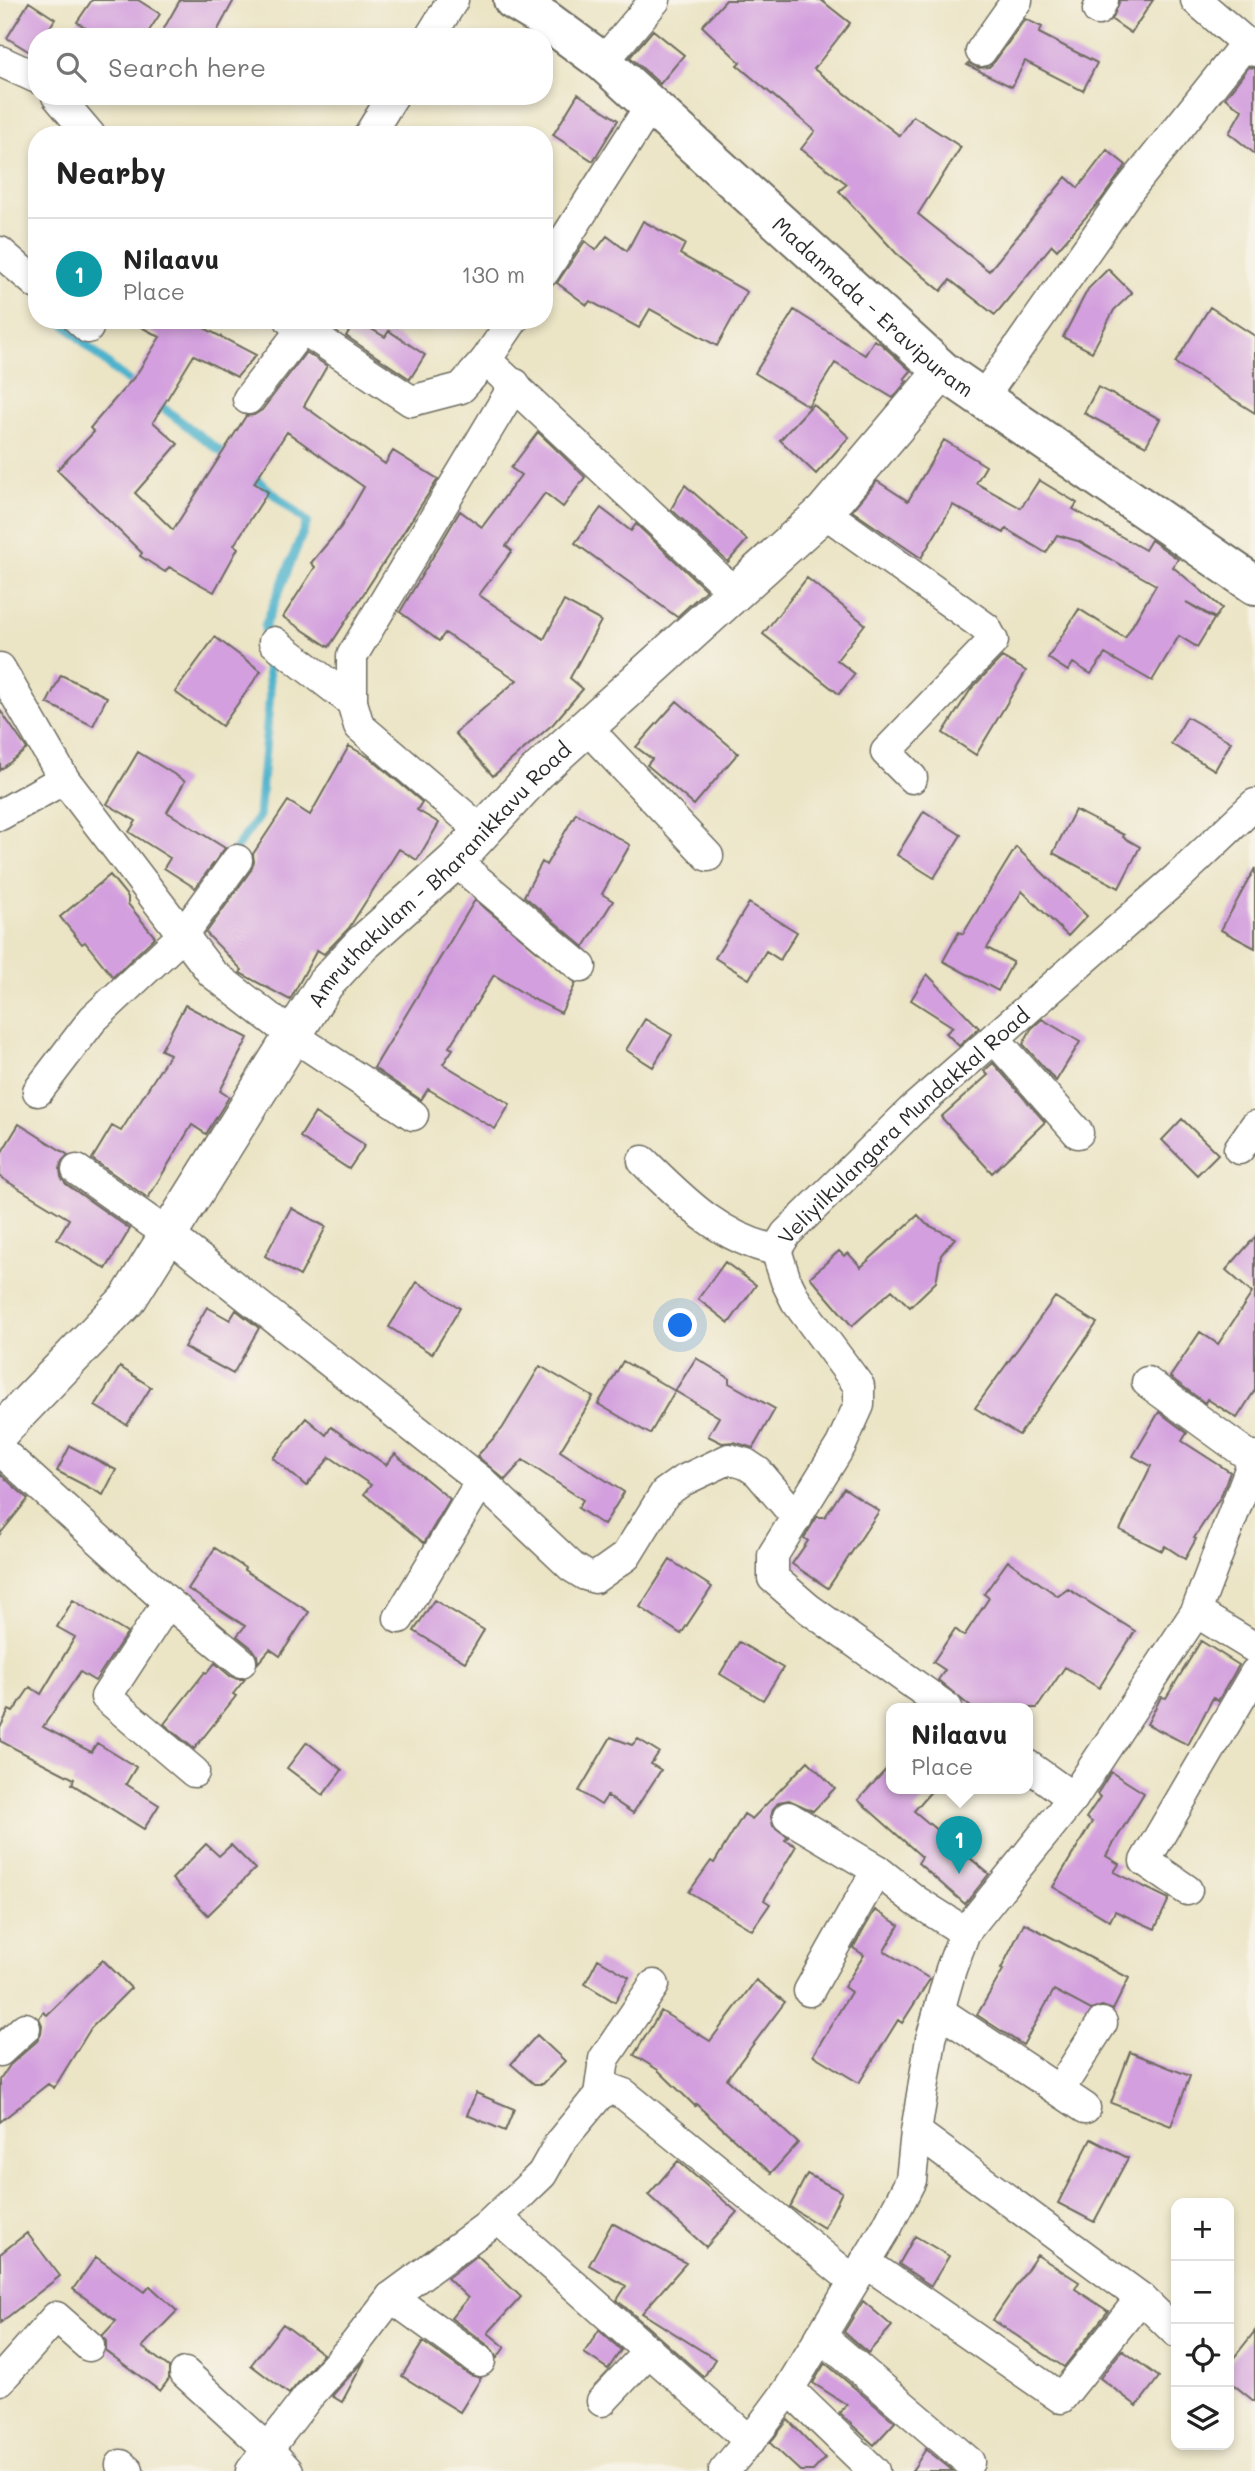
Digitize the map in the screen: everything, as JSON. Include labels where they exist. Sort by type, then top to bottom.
[{"type":"main road","name":"Madannada - Eravipuram","points":[[513,0],[546,20],[603,62],[652,103],[943,371],[1255,585]]},
{"type":"street","points":[[436,28],[453,0]]},
{"type":"street","points":[[603,62],[655,0]]},
{"type":"street","points":[[981,51],[1017,0]]},
{"type":"street","points":[[982,399],[1128,191],[1251,47],[1196,0]]},
{"type":"street","points":[[0,61],[28,74]]},
{"type":"street","points":[[553,258],[652,103]]},
{"type":"street","points":[[65,105],[82,126]]},
{"type":"street","points":[[375,126],[387,105]]},
{"type":"street","points":[[0,252],[28,276]]},
{"type":"street","points":[[248,399],[293,329]]},
{"type":"street","points":[[303,329],[411,401],[461,388],[486,360],[507,329]]},
{"type":"street","points":[[486,360],[515,384],[736,594]]},
{"type":"street","name":"Amruthakulam - Bharanikkavu Road","points":[[0,1432],[128,1299],[325,984],[362,944],[455,861],[538,771],[824,512],[943,371]]},
{"type":"street","points":[[482,831],[359,726],[352,702],[352,656],[515,384]]},
{"type":"street","points":[[824,512],[986,628],[993,641],[886,752],[912,778]]},
{"type":"street","points":[[274,642],[352,702]]},
{"type":"street","points":[[0,668],[64,779],[212,973],[292,1035],[413,1115]]},
{"type":"street","points":[[587,728],[708,856]]},
{"type":"street","points":[[0,815],[64,779]]},
{"type":"street","name":"Veliyilkulangara Mundakkal Road","points":[[940,1703],[808,1609],[773,1578],[774,1555],[841,1445],[859,1405],[859,1386],[796,1301],[776,1250],[786,1234],[911,1111],[1177,878],[1255,804]]},
{"type":"street","points":[[38,1091],[93,1019],[182,936],[237,860]]},
{"type":"street","points":[[455,861],[581,967]]},
{"type":"street","points":[[994,1038],[1078,1133]]},
{"type":"street","points":[[643,1161],[691,1208],[742,1241],[776,1250]]},
{"type":"street","points":[[76,1170],[169,1235],[481,1481],[572,1567],[584,1575],[595,1578],[626,1556],[665,1493],[682,1481],[729,1459],[746,1464],[758,1472],[797,1518]]},
{"type":"street","points":[[724,2471],[789,2389],[860,2272],[911,2180],[931,2039],[951,1969],[965,1932],[1073,1798],[1196,1612],[1254,1458],[1147,1382]]},
{"type":"street","points":[[0,1450],[168,1602],[241,1662]]},
{"type":"street","points":[[399,1618],[481,1481]]},
{"type":"street","points":[[168,1602],[106,1697],[194,1772]]},
{"type":"street","points":[[1196,1612],[1255,1648]]},
{"type":"street","points":[[1186,1890],[1145,1861],[1255,1673]]},
{"type":"street","points":[[1033,1769],[1073,1798]]},
{"type":"street","points":[[788,1817],[877,1870],[916,1901],[965,1932]]},
{"type":"street","points":[[809,1992],[877,1870]]},
{"type":"street","points":[[599,2095],[604,2059],[654,1985]]},
{"type":"street","points":[[939,2011],[1085,2108]]},
{"type":"street","points":[[1060,2089],[1102,2023]]},
{"type":"street","points":[[0,2051],[25,2028]]},
{"type":"street","points":[[260,2460],[391,2297],[497,2217],[542,2174],[560,2142],[599,2095],[610,2089],[624,2094],[860,2272],[1061,2399],[1141,2298]]},
{"type":"street","points":[[916,2132],[1141,2298],[1171,2327]]},
{"type":"street","points":[[497,2217],[750,2441]]},
{"type":"street","points":[[391,2297],[480,2361]]},
{"type":"street","points":[[0,2380],[56,2317],[89,2346]]},
{"type":"street","points":[[821,2336],[969,2462]]},
{"type":"street","points":[[602,2401],[649,2351]]},
{"type":"street","points":[[185,2373],[260,2460],[288,2471]]},
{"type":"street","points":[[789,2389],[874,2471]]},
{"type":"building","points":[[92,0],[138,0],[160,14],[151,28],[86,28],[77,22]]},
{"type":"building","points":[[180,0],[234,0],[219,28],[164,28]]},
{"type":"building","points":[[726,0],[821,0],[850,23],[814,69],[900,136],[913,116],[961,147],[918,214],[989,271],[1066,177],[1078,188],[1107,150],[1126,165],[1100,201],[1057,250],[1052,245],[995,315],[950,280],[941,291],[896,253],[839,191],[847,184],[801,149],[815,131],[737,65],[740,62],[702,26]]},
{"type":"building","points":[[1120,0],[1153,0],[1131,33],[1112,20]]},
{"type":"building","points":[[29,2],[55,19],[50,28],[28,28],[28,51],[7,38]]},
{"type":"building","points":[[1025,19],[1042,27],[1039,33],[1097,63],[1083,91],[1025,61],[1012,87],[967,65],[969,63],[979,68],[989,67]]},
{"type":"building","points":[[653,30],[684,55],[660,84],[630,57]]},
{"type":"building","points":[[1249,67],[1255,68],[1255,154],[1229,133],[1242,110],[1225,98]]},
{"type":"building","points":[[578,94],[618,120],[593,161],[553,135]]},
{"type":"building","points":[[643,221],[685,244],[680,254],[747,292],[717,346],[650,309],[639,328],[590,301],[587,305],[557,283],[585,241],[596,250],[607,236],[627,251]]},
{"type":"building","points":[[1108,269],[1132,293],[1114,310],[1092,352],[1063,337],[1088,289]]},
{"type":"building","points":[[1210,307],[1255,336],[1255,413],[1175,363]]},
{"type":"building","points":[[794,310],[865,355],[874,340],[881,344],[911,371],[904,379],[907,381],[893,398],[835,363],[808,406],[755,373]]},
{"type":"building","points":[[145,329],[206,329],[256,355],[237,377],[194,355],[153,422],[178,444],[135,493],[173,530],[246,416],[262,410],[306,352],[327,366],[304,406],[385,464],[393,451],[438,479],[329,647],[283,617],[315,567],[311,563],[341,527],[364,487],[287,432],[254,483],[268,492],[234,545],[238,548],[214,592],[169,567],[165,572],[140,556],[142,553],[57,470],[94,432],[90,428],[136,375],[160,337]]},
{"type":"building","points":[[350,329],[371,329],[385,337],[389,331],[425,355],[410,379],[346,336]]},
{"type":"building","points":[[1098,387],[1160,419],[1146,446],[1084,413]]},
{"type":"building","points":[[813,404],[849,437],[816,474],[780,440]]},
{"type":"building","points":[[538,432],[585,477],[563,507],[545,493],[506,546],[512,551],[479,595],[544,639],[564,601],[601,621],[570,678],[583,689],[553,724],[493,776],[455,733],[517,680],[445,633],[439,641],[400,612],[460,511],[482,527],[521,475],[511,468]]},
{"type":"building","points":[[944,440],[986,466],[976,483],[1021,508],[1039,480],[1077,503],[1073,509],[1145,550],[1151,540],[1178,559],[1173,567],[1222,608],[1215,618],[1186,602],[1214,619],[1197,647],[1179,636],[1152,681],[1105,654],[1091,674],[1073,663],[1068,671],[1048,658],[1079,609],[1125,638],[1156,585],[1078,541],[1057,535],[1046,553],[1006,529],[1004,533],[953,505],[921,558],[852,511],[877,481],[908,501]]},
{"type":"building","points":[[685,485],[747,540],[728,562],[671,509]]},
{"type":"building","points":[[601,508],[631,531],[636,524],[706,590],[677,617],[575,543]]},
{"type":"building","points":[[807,578],[865,624],[837,660],[855,674],[839,694],[763,634]]},
{"type":"building","points":[[215,637],[261,671],[222,726],[175,692]]},
{"type":"building","points":[[1002,657],[1026,671],[976,755],[943,733],[971,689]]},
{"type":"building","points":[[61,675],[107,697],[93,726],[47,703]]},
{"type":"building","points":[[677,701],[738,753],[694,805],[647,765],[652,759],[636,747]]},
{"type":"building","points":[[0,710],[27,749],[0,770]]},
{"type":"building","points":[[1187,717],[1231,742],[1215,770],[1171,744]]},
{"type":"building","points":[[349,746],[370,758],[422,802],[417,810],[439,823],[417,860],[399,849],[349,928],[324,954],[317,950],[290,1000],[240,973],[242,970],[206,933],[251,870],[253,854],[288,801],[310,815]]},
{"type":"building","points":[[138,752],[185,781],[167,812],[225,848],[195,888],[164,868],[170,858],[129,832],[136,821],[107,804]]},
{"type":"building","points":[[1075,810],[1124,835],[1123,837],[1140,847],[1119,888],[1053,853]]},
{"type":"building","points":[[924,811],[961,835],[934,878],[897,855]]},
{"type":"building","points":[[576,813],[630,845],[602,894],[613,901],[584,947],[524,896],[542,862],[546,865]]},
{"type":"building","points":[[1016,847],[1087,916],[1068,936],[1022,891],[987,948],[1013,962],[998,991],[943,961],[959,932],[963,934]]},
{"type":"building","points":[[1255,868],[1255,948],[1221,930]]},
{"type":"building","points":[[110,875],[128,897],[128,904],[155,937],[113,977],[85,942],[82,944],[60,917]]},
{"type":"building","points":[[475,900],[576,983],[561,1013],[494,975],[449,1047],[453,1049],[443,1064],[510,1104],[495,1129],[428,1089],[421,1100],[374,1068]]},
{"type":"building","points":[[749,903],[797,932],[780,960],[766,951],[749,979],[715,958]]},
{"type":"building","points":[[927,974],[979,1028],[959,1046],[946,1033],[953,1027],[911,1000]]},
{"type":"building","points":[[185,1005],[248,1038],[220,1091],[229,1097],[206,1134],[192,1125],[148,1198],[92,1159],[112,1126],[121,1131],[170,1054],[161,1050]]},
{"type":"building","points":[[645,1019],[672,1035],[653,1067],[626,1050]]},
{"type":"building","points":[[1042,1019],[1080,1042],[1056,1081],[1023,1044],[1031,1029]]},
{"type":"building","points":[[993,1063],[1045,1122],[992,1173],[941,1117],[988,1075],[984,1071]]},
{"type":"building","points":[[315,1113],[365,1145],[349,1169],[300,1137]]},
{"type":"building","points":[[1182,1119],[1218,1154],[1197,1175],[1162,1140]]},
{"type":"building","points":[[19,1124],[68,1155],[62,1161],[60,1169],[66,1184],[130,1229],[106,1269],[57,1239],[69,1219],[0,1177],[0,1155]]},
{"type":"building","points":[[291,1208],[326,1227],[300,1276],[265,1256]]},
{"type":"building","points":[[918,1215],[926,1224],[955,1238],[941,1255],[936,1282],[910,1307],[892,1290],[852,1326],[810,1277],[839,1251],[844,1256],[848,1253],[861,1267]]},
{"type":"building","points":[[1255,1237],[1255,1390],[1237,1418],[1207,1399],[1205,1403],[1170,1377],[1200,1332],[1218,1344],[1252,1293],[1226,1270]]},
{"type":"building","points":[[725,1262],[756,1285],[729,1323],[698,1299]]},
{"type":"building","points":[[417,1282],[460,1308],[432,1354],[389,1327]]},
{"type":"building","points":[[1055,1297],[1097,1323],[1019,1435],[975,1408]]},
{"type":"building","points":[[207,1307],[230,1320],[236,1310],[259,1328],[233,1374],[184,1347]]},
{"type":"building","points":[[696,1358],[729,1378],[729,1383],[775,1409],[753,1448],[734,1442],[722,1443],[708,1436],[719,1417],[675,1391]]},
{"type":"building","points":[[623,1361],[675,1391],[650,1434],[598,1404]]},
{"type":"building","points":[[540,1366],[593,1397],[560,1451],[624,1492],[604,1525],[578,1508],[583,1500],[523,1460],[505,1480],[477,1456],[502,1429]]},
{"type":"building","points":[[120,1367],[151,1387],[127,1425],[95,1406]]},
{"type":"building","points":[[1159,1412],[1187,1433],[1182,1441],[1230,1472],[1221,1496],[1194,1538],[1196,1539],[1185,1559],[1165,1546],[1162,1551],[1120,1530],[1151,1466],[1133,1456]]},
{"type":"building","points":[[306,1418],[326,1435],[331,1427],[386,1465],[395,1454],[450,1499],[424,1543],[364,1494],[371,1485],[330,1457],[306,1486],[273,1458]]},
{"type":"building","points":[[70,1446],[116,1470],[103,1495],[57,1471]]},
{"type":"building","points":[[0,1474],[28,1499],[0,1534]]},
{"type":"building","points":[[844,1488],[879,1511],[828,1588],[792,1564],[808,1541],[804,1538],[817,1517],[825,1517]]},
{"type":"building","points":[[215,1548],[309,1612],[280,1656],[270,1649],[258,1663],[253,1649],[237,1636],[245,1626],[188,1589]]},
{"type":"building","points":[[670,1560],[712,1587],[681,1634],[640,1607]]},
{"type":"building","points":[[1008,1561],[1058,1596],[1068,1589],[1135,1631],[1099,1688],[1065,1667],[1037,1708],[1033,1708],[1033,1703],[966,1703],[938,1680],[945,1670],[933,1662],[955,1629],[964,1636],[989,1598],[984,1594]]},
{"type":"building","points":[[73,1600],[127,1633],[95,1681],[80,1672],[43,1727],[91,1752],[97,1743],[136,1767],[126,1784],[159,1805],[144,1829],[72,1784],[74,1779],[0,1741],[0,1728],[9,1710],[13,1712],[30,1687],[41,1694],[75,1637],[57,1627]]},
{"type":"building","points":[[434,1600],[484,1630],[465,1662],[414,1631]]},
{"type":"building","points":[[1201,1641],[1239,1665],[1218,1701],[1213,1698],[1188,1745],[1147,1724],[1161,1697],[1166,1698]]},
{"type":"building","points":[[739,1642],[783,1668],[763,1700],[720,1674]]},
{"type":"building","points":[[215,1663],[230,1676],[245,1679],[233,1694],[236,1696],[194,1749],[164,1724]]},
{"type":"building","points":[[611,1737],[632,1745],[638,1739],[659,1752],[651,1764],[661,1770],[633,1813],[607,1796],[601,1805],[579,1791]]},
{"type":"building","points":[[307,1742],[342,1770],[323,1795],[287,1768]]},
{"type":"building","points":[[808,1761],[835,1788],[813,1811],[789,1800],[779,1802],[773,1809],[773,1826],[788,1837],[785,1840],[796,1846],[764,1900],[770,1904],[752,1930],[689,1892],[711,1861],[714,1863],[744,1814],[752,1819]]},
{"type":"building","points":[[886,1769],[886,1794],[929,1794],[914,1811],[989,1874],[965,1904],[918,1863],[922,1857],[858,1800]]},
{"type":"building","points":[[1111,1772],[1144,1793],[1106,1856],[1119,1864],[1114,1872],[1169,1899],[1155,1929],[1115,1911],[1110,1921],[1053,1887],[1092,1822],[1086,1818],[1100,1797],[1097,1794]]},
{"type":"building","points":[[206,1844],[219,1856],[231,1845],[255,1869],[208,1915],[172,1879]]},
{"type":"building","points":[[875,1910],[899,1925],[884,1951],[930,1979],[902,2023],[898,2020],[859,2083],[813,2055],[851,1992],[844,1987],[864,1955],[853,1948]]},
{"type":"building","points":[[1024,1923],[1129,1978],[1113,2010],[1102,2006],[1091,2010],[1054,1990],[1023,2045],[977,2015],[1003,1970],[1001,1969]]},
{"type":"building","points":[[598,1959],[629,1977],[615,2002],[585,1984]]},
{"type":"building","points":[[103,1960],[131,1988],[91,2028],[54,2088],[48,2084],[0,2122],[0,2080],[10,2065],[37,2041],[42,2025],[39,2018],[43,2012],[47,2015]]},
{"type":"building","points":[[756,1980],[785,2002],[727,2079],[798,2143],[771,2173],[658,2070],[634,2055],[661,2011],[710,2041]]},
{"type":"building","points":[[537,2035],[565,2061],[543,2084],[534,2084],[511,2064]]},
{"type":"building","points":[[1130,2052],[1190,2076],[1171,2126],[1111,2103]]},
{"type":"building","points":[[476,2093],[514,2109],[505,2131],[467,2115]]},
{"type":"building","points":[[1091,2139],[1128,2158],[1094,2222],[1058,2203]]},
{"type":"building","points":[[678,2161],[737,2212],[706,2247],[648,2195]]},
{"type":"building","points":[[807,2174],[842,2192],[824,2228],[790,2207]]},
{"type":"building","points":[[612,2223],[686,2263],[642,2313],[715,2359],[704,2377],[617,2300],[626,2286],[589,2265]]},
{"type":"building","points":[[27,2233],[60,2276],[0,2323],[0,2254]]},
{"type":"building","points":[[915,2236],[949,2256],[931,2286],[899,2264]]},
{"type":"building","points":[[477,2255],[521,2297],[488,2333],[505,2347],[497,2358],[490,2347],[451,2318],[468,2298],[447,2278]]},
{"type":"building","points":[[1037,2255],[1079,2282],[1075,2289],[1108,2311],[1064,2367],[993,2320]]},
{"type":"building","points":[[96,2257],[145,2292],[150,2286],[177,2311],[142,2347],[169,2367],[169,2379],[160,2391],[106,2351],[106,2341],[102,2336],[116,2321],[73,2289]]},
{"type":"building","points":[[863,2301],[892,2326],[868,2353],[844,2332]]},
{"type":"building","points":[[283,2324],[323,2354],[289,2394],[251,2365]]},
{"type":"building","points":[[599,2330],[621,2350],[608,2369],[584,2353]]},
{"type":"building","points":[[1255,2331],[1255,2402],[1234,2385],[1234,2358]]},
{"type":"building","points":[[423,2342],[470,2375],[481,2378],[460,2412],[402,2376]]},
{"type":"building","points":[[1122,2350],[1159,2377],[1137,2406],[1100,2378]]},
{"type":"building","points":[[365,2359],[342,2402],[332,2396]]},
{"type":"building","points":[[825,2363],[895,2422],[874,2445],[839,2413],[847,2405],[813,2383]]},
{"type":"building","points":[[788,2420],[825,2458],[813,2471],[800,2471],[770,2443]]},
{"type":"building","points":[[926,2449],[953,2471],[912,2471]]},
{"type":"waterway","points":[[70,329],[137,388]]},
{"type":"waterway","points":[[154,401],[232,460]]},
{"type":"waterway","points":[[231,855],[259,816],[270,693],[265,626],[307,522],[249,473]]},
{"type":"place","name":"Nilaavu","points":[[959,1874]]}]
